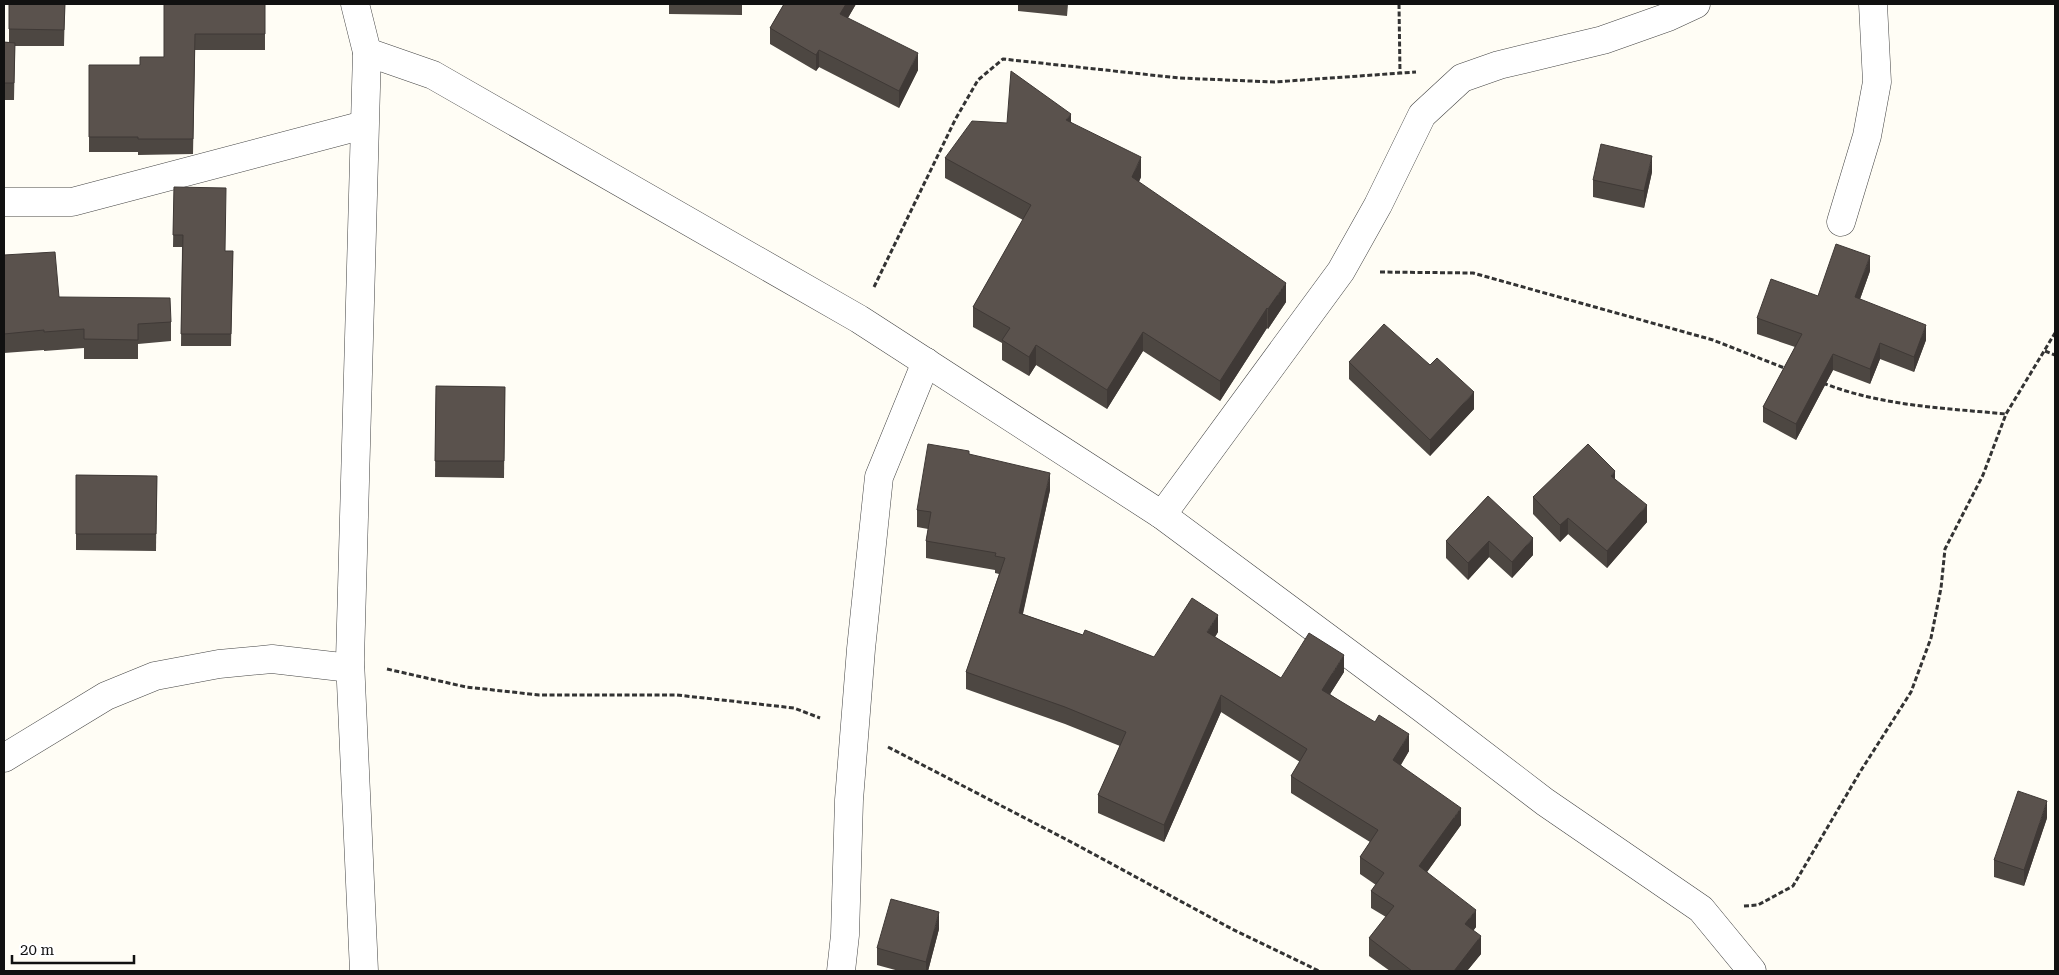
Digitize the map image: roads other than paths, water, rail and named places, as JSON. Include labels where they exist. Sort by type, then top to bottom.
[{"type":"street","points":[[355,4],[367,52],[350,668],[364,971]]},
{"type":"street","points":[[1162,514],[1341,271],[1378,205],[1422,115],[1462,78],[1499,65],[1604,40],[1696,4]]},
{"type":"street","points":[[1841,222],[1867,136],[1877,82],[1873,4]]},
{"type":"street","points":[[367,52],[432,75],[859,319],[1162,514],[1545,802],[1701,909],[1752,971]]},
{"type":"street","points":[[4,202],[72,202],[364,125]]},
{"type":"street","points":[[841,971],[845,935],[849,800],[861,649],[879,476],[926,362]]},
{"type":"street","points":[[4,758],[106,696],[155,676],[219,664],[272,660],[350,668]]}]
